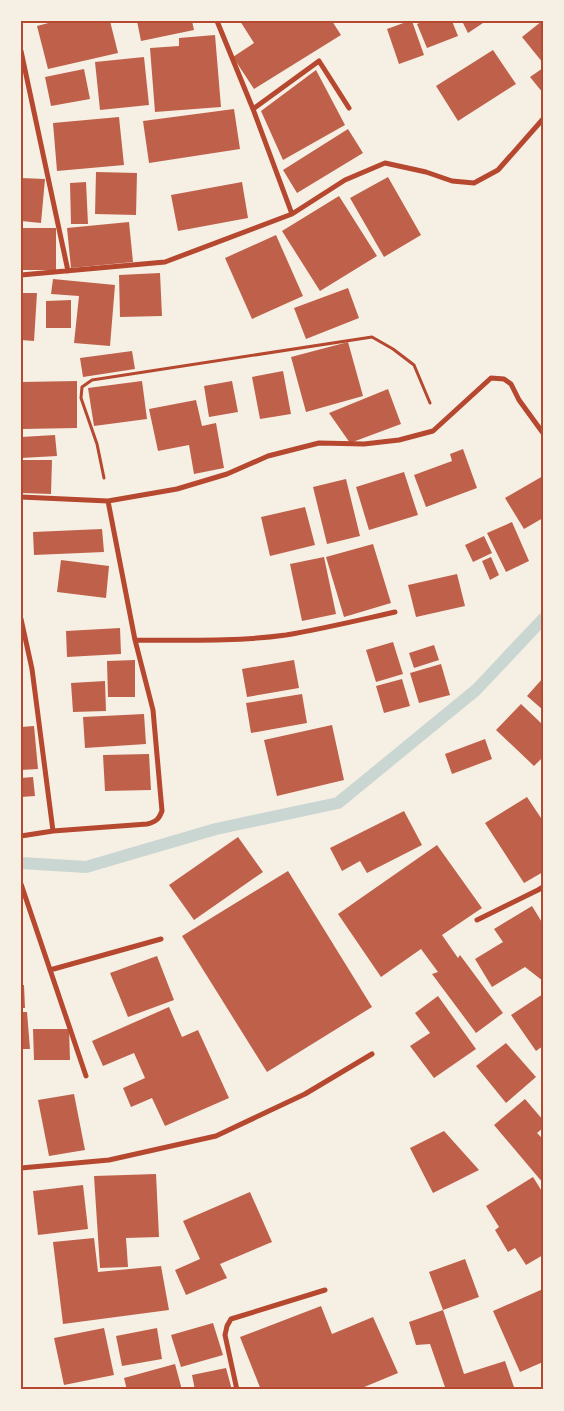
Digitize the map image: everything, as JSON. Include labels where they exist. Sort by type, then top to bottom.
[{"type":"street","points":[[217,21],[253,109],[292,214]]},
{"type":"street","points":[[21,51],[68,271]]},
{"type":"street","points":[[253,109],[319,61],[349,108]]},
{"type":"street","points":[[21,276],[165,262],[292,214],[345,180],[385,163],[426,172],[452,181],[474,183],[498,170],[543,119]]},
{"type":"street","points":[[21,497],[108,501],[177,489],[227,474],[268,456],[319,443],[364,444],[399,440],[433,431],[490,378],[504,379],[510,384],[543,433]]},
{"type":"street","points":[[21,836],[53,831],[147,824],[155,822],[160,818],[162,810],[153,710],[135,640],[108,501]]},
{"type":"street","points":[[135,640],[226,640],[284,635],[340,625],[395,612]]},
{"type":"street","points":[[21,619],[32,669],[53,831]]},
{"type":"street","points":[[21,884],[86,1076]]},
{"type":"street","points":[[477,920],[543,887]]},
{"type":"street","points":[[50,970],[161,938]]},
{"type":"street","points":[[21,1168],[109,1160],[216,1136],[305,1094],[372,1054]]},
{"type":"street","points":[[237,1390],[225,1335],[230,1318],[325,1290]]},
{"type":"path","points":[[108,501],[97,444],[81,398],[82,387],[92,380],[372,337],[393,349],[414,365],[433,411],[433,431]]},
{"type":"building","points":[[56,21],[110,21],[118,53],[48,69],[37,26]]},
{"type":"building","points":[[137,21],[192,21],[194,30],[141,41]]},
{"type":"building","points":[[240,21],[332,21],[341,35],[254,89],[233,57],[254,43]]},
{"type":"building","points":[[412,21],[424,55],[399,64],[387,29]]},
{"type":"building","points":[[424,21],[452,21],[458,36],[427,48],[417,24]]},
{"type":"building","points":[[462,21],[486,21],[468,33]]},
{"type":"building","points":[[543,21],[543,63],[522,37]]},
{"type":"building","points":[[215,35],[221,107],[155,112],[150,48],[179,46],[179,38]]},
{"type":"building","points":[[493,50],[516,84],[458,121],[436,86]]},
{"type":"building","points":[[144,57],[149,105],[100,110],[95,62]]},
{"type":"building","points":[[543,68],[543,93],[530,77]]},
{"type":"building","points":[[84,69],[90,99],[51,106],[45,77]]},
{"type":"building","points":[[316,70],[345,125],[283,160],[261,111]]},
{"type":"building","points":[[234,109],[240,149],[149,163],[143,121]]},
{"type":"building","points":[[119,117],[124,165],[57,171],[53,123]]},
{"type":"building","points":[[348,129],[363,153],[297,193],[283,170]]},
{"type":"building","points":[[96,172],[137,173],[136,215],[95,214]]},
{"type":"building","points":[[388,177],[421,235],[384,257],[350,198]]},
{"type":"building","points":[[21,178],[45,179],[41,223],[21,221]]},
{"type":"building","points":[[86,182],[88,224],[71,224],[70,183]]},
{"type":"building","points":[[242,182],[248,218],[178,231],[171,195]]},
{"type":"building","points":[[339,196],[377,256],[320,291],[282,231]]},
{"type":"building","points":[[129,222],[133,262],[71,268],[67,228]]},
{"type":"building","points":[[21,228],[56,228],[56,270],[21,270]]},
{"type":"building","points":[[276,235],[303,296],[252,319],[225,258]]},
{"type":"building","points":[[160,273],[162,316],[120,317],[119,275]]},
{"type":"building","points":[[53,279],[115,285],[110,346],[74,343],[79,296],[51,294]]},
{"type":"building","points":[[348,288],[359,318],[306,339],[294,308]]},
{"type":"building","points":[[21,293],[37,293],[34,341],[21,340]]},
{"type":"building","points":[[71,300],[71,328],[46,328],[46,301]]},
{"type":"building","points":[[348,342],[363,396],[306,412],[291,357]]},
{"type":"building","points":[[132,351],[135,369],[83,377],[80,358]]},
{"type":"building","points":[[283,371],[291,414],[260,419],[252,377]]},
{"type":"building","points":[[77,381],[77,428],[22,429],[21,382]]},
{"type":"building","points":[[142,381],[147,419],[94,426],[88,388]]},
{"type":"building","points":[[232,381],[238,412],[209,417],[204,386]]},
{"type":"building","points":[[388,389],[401,424],[350,443],[329,413]]},
{"type":"building","points":[[196,400],[202,426],[216,423],[224,468],[194,474],[189,445],[158,451],[149,409]]},
{"type":"building","points":[[55,435],[57,456],[21,458],[21,437]]},
{"type":"building","points":[[463,449],[477,488],[426,507],[414,475],[452,461],[450,454]]},
{"type":"building","points":[[22,460],[52,460],[51,494],[22,493]]},
{"type":"building","points":[[404,472],[418,515],[369,530],[356,487]]},
{"type":"building","points":[[543,476],[543,518],[524,529],[505,498]]},
{"type":"building","points":[[346,479],[360,536],[327,544],[313,487]]},
{"type":"building","points":[[305,507],[315,545],[270,556],[261,517]]},
{"type":"building","points":[[512,522],[529,561],[506,572],[487,533]]},
{"type":"building","points":[[102,529],[104,552],[34,555],[33,532]]},
{"type":"building","points":[[484,536],[492,553],[473,562],[465,545]]},
{"type":"building","points":[[373,544],[391,603],[344,617],[326,557]]},
{"type":"building","points":[[324,557],[336,614],[302,621],[290,564]]},
{"type":"building","points":[[491,557],[499,575],[490,580],[482,561]]},
{"type":"building","points":[[61,560],[109,566],[106,598],[57,592]]},
{"type":"building","points":[[457,574],[465,606],[416,617],[408,585]]},
{"type":"building","points":[[120,628],[121,654],[67,657],[66,631]]},
{"type":"building","points":[[393,642],[403,674],[376,682],[366,650]]},
{"type":"building","points":[[434,645],[439,660],[414,668],[409,653]]},
{"type":"building","points":[[21,658],[23,658],[23,684],[21,684]]},
{"type":"building","points":[[135,660],[135,697],[108,697],[107,661]]},
{"type":"building","points":[[294,660],[299,688],[247,697],[242,669]]},
{"type":"building","points":[[441,664],[450,695],[419,703],[410,673]]},
{"type":"building","points":[[543,678],[543,710],[527,696]]},
{"type":"building","points":[[402,679],[410,706],[384,713],[376,686]]},
{"type":"building","points":[[105,681],[106,711],[73,712],[71,683]]},
{"type":"building","points":[[302,694],[307,723],[251,733],[246,703]]},
{"type":"building","points":[[521,704],[543,725],[543,757],[534,766],[496,730]]},
{"type":"building","points":[[144,714],[146,744],[85,748],[83,717]]},
{"type":"building","points":[[332,725],[344,780],[277,796],[264,740]]},
{"type":"building","points":[[34,726],[38,769],[21,770],[21,727]]},
{"type":"building","points":[[485,739],[492,759],[452,774],[445,754]]},
{"type":"building","points":[[149,754],[151,790],[105,791],[103,755]]},
{"type":"building","points":[[33,777],[35,796],[21,797],[21,778]]},
{"type":"building","points":[[527,797],[543,821],[543,872],[524,883],[485,823]]},
{"type":"building","points":[[404,811],[422,845],[367,873],[360,861],[342,871],[330,848]]},
{"type":"building","points":[[238,837],[263,872],[194,920],[169,885]]},
{"type":"building","points":[[437,845],[482,908],[442,935],[458,958],[460,955],[503,1013],[476,1033],[432,974],[438,972],[421,949],[381,977],[338,914]]},
{"type":"building","points":[[288,871],[372,1007],[267,1072],[182,936]]},
{"type":"building","points":[[532,906],[543,924],[543,981],[525,967],[492,987],[475,959],[503,942],[494,929]]},
{"type":"building","points":[[157,956],[174,1000],[128,1017],[110,973]]},
{"type":"building","points":[[21,985],[24,985],[25,1008],[21,1008]]},
{"type":"building","points":[[543,994],[543,1046],[536,1051],[511,1015]]},
{"type":"building","points":[[438,996],[476,1049],[434,1078],[410,1046],[430,1033],[415,1013]]},
{"type":"building","points":[[169,1007],[182,1037],[198,1030],[229,1098],[165,1126],[152,1098],[131,1107],[123,1088],[145,1078],[134,1053],[103,1066],[92,1041]]},
{"type":"building","points":[[21,1012],[27,1012],[30,1049],[21,1049]]},
{"type":"building","points":[[33,1029],[69,1029],[70,1060],[34,1060]]},
{"type":"building","points":[[506,1043],[536,1077],[506,1103],[476,1066]]},
{"type":"building","points":[[74,1094],[85,1150],[49,1156],[38,1100]]},
{"type":"building","points":[[525,1099],[543,1120],[543,1128],[537,1133],[543,1139],[543,1183],[494,1125]]},
{"type":"building","points":[[444,1131],[479,1170],[433,1193],[410,1148]]},
{"type":"building","points":[[156,1174],[159,1237],[126,1238],[128,1267],[100,1268],[94,1176]]},
{"type":"building","points":[[533,1177],[543,1193],[543,1255],[526,1265],[515,1248],[508,1252],[495,1230],[499,1227],[486,1206]]},
{"type":"building","points":[[83,1185],[88,1229],[38,1235],[33,1191]]},
{"type":"building","points":[[250,1192],[272,1242],[220,1264],[227,1278],[186,1295],[175,1270],[200,1259],[183,1221]]},
{"type":"building","points":[[94,1238],[98,1272],[161,1266],[169,1310],[63,1324],[53,1242]]},
{"type":"building","points":[[465,1259],[479,1297],[443,1310],[429,1272]]},
{"type":"building","points":[[543,1289],[543,1362],[520,1372],[493,1311]]},
{"type":"building","points":[[321,1306],[332,1334],[373,1317],[398,1373],[357,1390],[261,1390],[240,1337]]},
{"type":"building","points":[[443,1310],[464,1374],[505,1361],[515,1390],[446,1390],[430,1344],[416,1345],[409,1322]]},
{"type":"building","points":[[213,1323],[223,1355],[181,1367],[171,1335]]},
{"type":"building","points":[[104,1328],[114,1375],[64,1385],[54,1338]]},
{"type":"building","points":[[157,1328],[162,1359],[122,1366],[116,1336]]},
{"type":"building","points":[[175,1364],[182,1390],[127,1390],[124,1378]]},
{"type":"building","points":[[226,1368],[232,1390],[195,1390],[192,1375]]},
{"type":"waterway","points":[[21,863],[86,867],[216,829],[338,803],[476,690],[543,619]]}]
